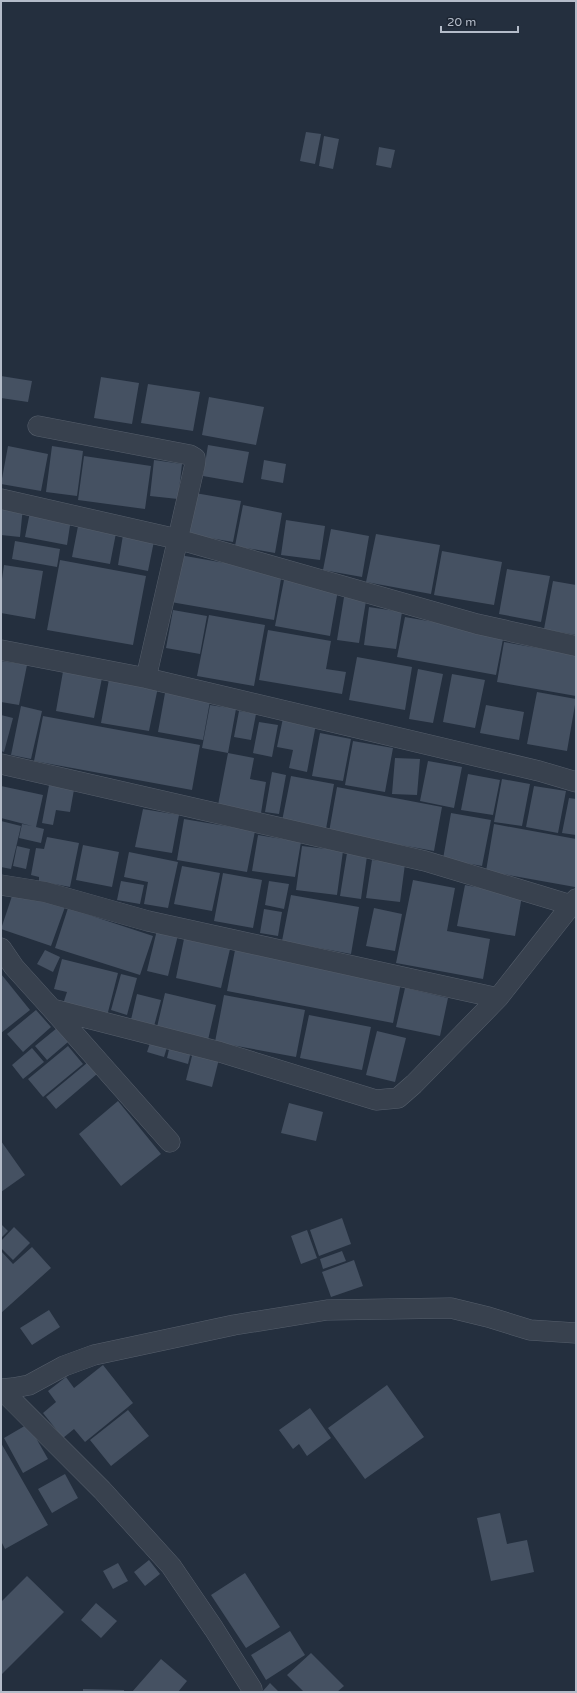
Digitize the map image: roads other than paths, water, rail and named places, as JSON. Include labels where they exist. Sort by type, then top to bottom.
[{"type":"street","points":[[38,426],[190,455],[195,458],[195,464],[146,678]]},
{"type":"street","points":[[1,498],[177,539],[477,624],[576,646]]},
{"type":"street","points":[[1,650],[146,678],[539,771],[576,782]]},
{"type":"street","points":[[1,764],[425,861],[573,902],[498,998],[414,1084],[398,1098],[376,1100],[220,1052],[52,1009]]},
{"type":"street","points":[[1,885],[46,892],[148,920],[498,998]]},
{"type":"street","points":[[1,948],[14,966],[170,1142]]},
{"type":"street","points":[[1,1389],[29,1385],[64,1366],[94,1355],[234,1325],[327,1310],[451,1308],[488,1317],[530,1330],[576,1333]]},
{"type":"street","points":[[1,1389],[102,1490],[171,1566],[214,1629],[252,1689]]}]
